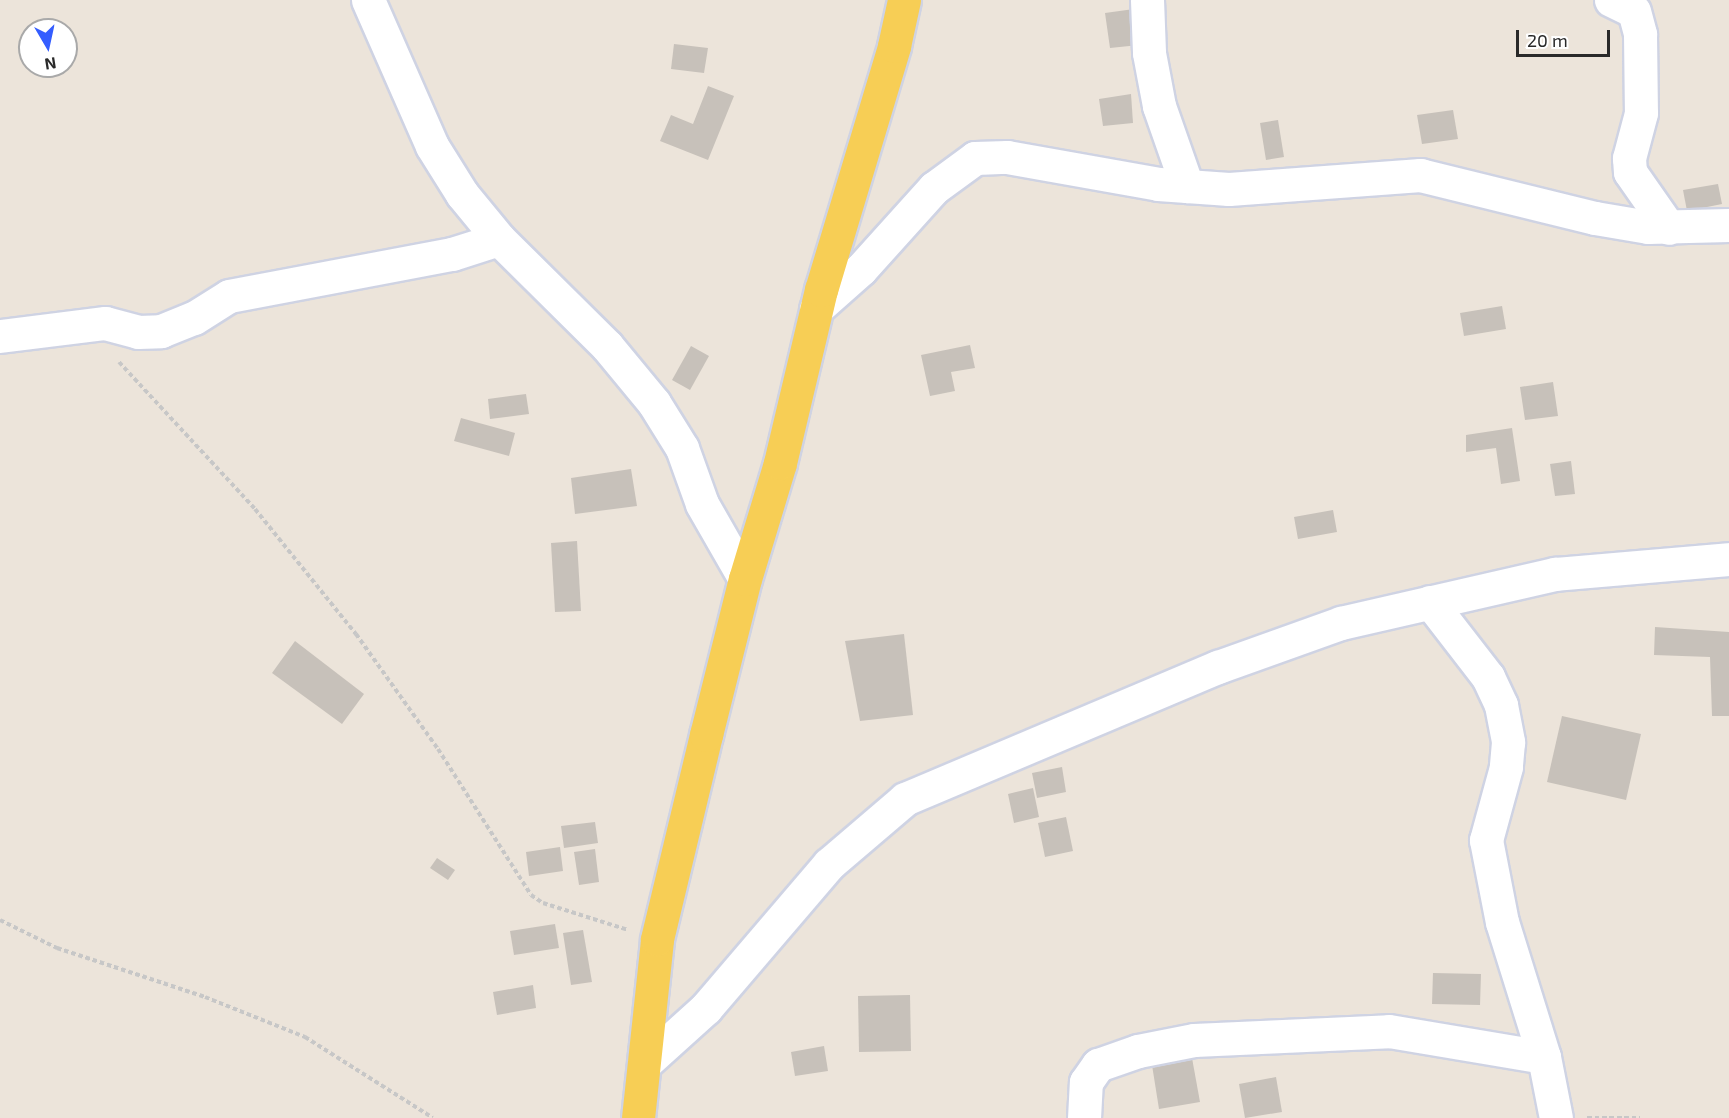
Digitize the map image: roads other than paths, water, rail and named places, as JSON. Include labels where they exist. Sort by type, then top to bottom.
[{"type":"main road","points":[[638,1118],[657,939],[745,579],[780,463],[816,309],[894,46],[904,0]]},
{"type":"street","points":[[368,0],[432,146],[462,194],[499,239],[607,346],[654,403],[682,448],[702,504],[745,579]]},
{"type":"street","points":[[1147,0],[1149,54],[1159,106],[1187,186]]},
{"type":"street","points":[[1611,0],[1634,11],[1640,34],[1641,113],[1629,158],[1630,172],[1668,228]]},
{"type":"street","points":[[816,309],[861,269],[934,188],[975,158],[1007,158],[1187,186],[1228,189],[1420,175],[1595,218],[1668,228],[1729,225]]},
{"type":"street","points":[[0,336],[105,323],[138,332],[161,331],[194,318],[230,296],[452,254],[499,239]]},
{"type":"street","points":[[644,1064],[706,1008],[829,864],[905,800],[1218,667],[1341,623],[1555,574],[1729,559]]},
{"type":"street","points":[[1430,602],[1488,677],[1501,705],[1508,742],[1506,767],[1486,840],[1502,922],[1544,1057],[1556,1118]]},
{"type":"street","points":[[1084,1118],[1086,1082],[1098,1065],[1138,1051],[1194,1040],[1389,1031],[1544,1057]]}]
